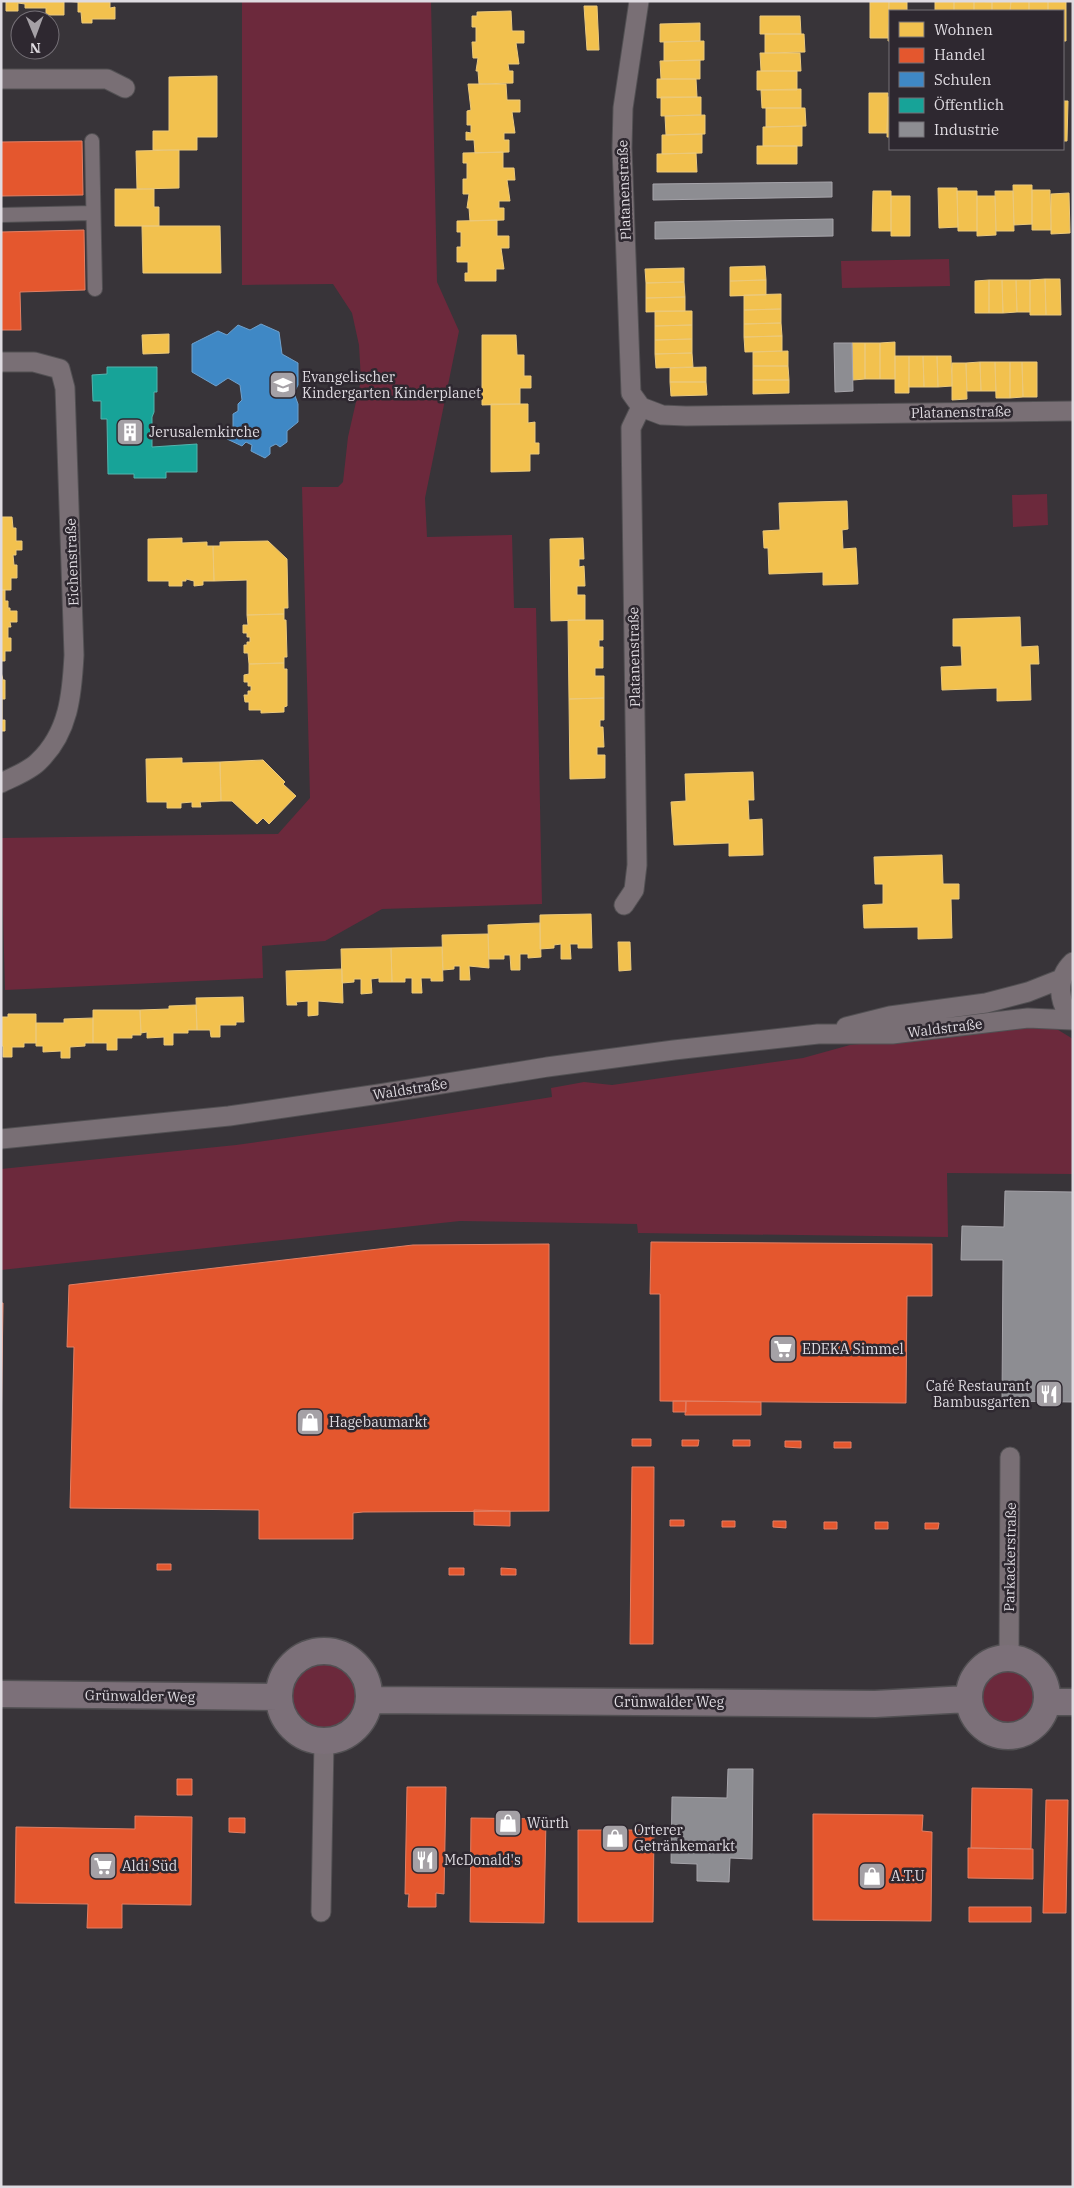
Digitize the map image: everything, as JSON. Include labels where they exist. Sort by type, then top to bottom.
[{"type":"main road","points":[[324,1651],[348,1658],[358,1666],[365,1676],[370,1700],[367,1713],[360,1725],[350,1734],[337,1740],[324,1742],[313,1740],[294,1730],[286,1721],[281,1710],[279,1698],[281,1683],[288,1670],[298,1660],[311,1653],[324,1651]]},
{"type":"main road","points":[[1009,1657],[1028,1663],[1042,1676],[1047,1689],[1047,1702],[1044,1714],[1036,1725],[1025,1733],[1009,1736],[992,1733],[980,1725],[972,1713],[968,1699],[970,1686],[975,1675],[984,1665],[996,1659],[1009,1657]]},
{"type":"main road","name":"Grünwalder Weg","points":[[1,1694],[279,1698]]},
{"type":"main road","name":"Grünwalder Weg","points":[[370,1700],[875,1704],[968,1699]]},
{"type":"main road","points":[[1047,1702],[1073,1702]]},
{"type":"street","name":"Platanenstraße","points":[[639,1],[623,108],[622,148],[631,393],[641,407],[662,415],[686,416],[1073,411]]},
{"type":"street","points":[[1,79],[107,79],[125,88]]},
{"type":"street","points":[[92,141],[95,290]]},
{"type":"street","points":[[1,215],[93,213]]},
{"type":"street","name":"Eichenstraße","points":[[1,362],[34,362],[60,369],[65,388],[74,655],[72,697],[62,729],[38,763],[1,783]]},
{"type":"street","name":"Platanenstraße","points":[[624,906],[634,890],[637,865],[631,428],[641,407]]},
{"type":"street","points":[[1061,979],[1073,962]]},
{"type":"street","name":"Waldstraße","points":[[818,1034],[890,1016],[986,1004],[1028,992],[1061,979],[1061,1001],[1073,1020]]},
{"type":"street","name":"Waldstraße","points":[[1,1139],[229,1116],[547,1067],[818,1034],[892,1034],[1028,1018],[1073,1020]]},
{"type":"street","name":"Parkackerstraße","points":[[1009,1657],[1010,1458]]},
{"type":"street","points":[[321,1912],[324,1742]]},
{"type":"shaded area","points":[[242,1],[431,1],[437,282],[459,331],[425,498],[427,537],[512,535],[514,608],[536,608],[542,904],[382,909],[325,941],[262,946],[263,978],[5,990],[1,838],[278,834],[310,798],[302,487],[338,487],[343,482],[348,437],[361,380],[359,345],[352,313],[333,284],[242,285]]},
{"type":"shaded area","points":[[949,259],[950,286],[842,288],[841,261]]},
{"type":"shaded area","points":[[1047,494],[1048,525],[1013,527],[1012,495]]},
{"type":"shaded area","points":[[1015,1028],[1055,1028],[1073,1039],[1073,1174],[947,1173],[948,1237],[638,1233],[637,1224],[460,1221],[1,1270],[1,1169],[236,1145],[552,1097],[551,1088],[584,1082],[612,1085],[803,1058],[850,1045]]},
{"type":"shaded area","points":[[324,1660],[338,1663],[350,1671],[358,1683],[361,1697],[358,1711],[350,1723],[338,1731],[324,1734],[310,1731],[298,1723],[290,1711],[287,1697],[290,1683],[298,1671],[310,1663]]},
{"type":"shaded area","points":[[1002,1667],[1014,1667],[1025,1672],[1033,1680],[1038,1691],[1036,1709],[1025,1722],[1014,1727],[1002,1727],[991,1722],[983,1714],[978,1703],[978,1691],[983,1680],[991,1672]]},
{"type":"building: Wohnen","points":[[6,1],[64,1],[64,15],[60,15],[60,10],[25,8],[25,4],[18,3],[18,10],[6,11]]},
{"type":"building: Wohnen","points":[[64,1],[110,1],[110,8],[115,7],[115,19],[92,19],[92,23],[82,23],[81,12],[78,12],[78,2]]},
{"type":"building: Wohnen","points":[[870,1],[889,1],[888,38],[870,38]]},
{"type":"building: Wohnen","points":[[889,1],[907,2],[907,10],[889,10],[888,41]]},
{"type":"building: Wohnen","points":[[935,1],[954,1],[954,10],[935,10]]},
{"type":"building: Wohnen","points":[[954,1],[974,1],[974,10],[954,10]]},
{"type":"building: Wohnen","points":[[974,1],[992,2],[992,10],[974,10]]},
{"type":"building: Wohnen","points":[[992,1],[1011,1],[1010,10],[992,10]]},
{"type":"building: Wohnen","points":[[1011,1],[1029,1],[1029,10],[1010,10]]},
{"type":"building: Wohnen","points":[[1029,1],[1048,1],[1048,10],[1029,10]]},
{"type":"building: Wohnen","points":[[1048,1],[1066,1],[1066,41],[1064,41],[1064,10],[1048,10]]},
{"type":"building: Wohnen","points":[[584,6],[597,6],[599,50],[587,50]]},
{"type":"building: Wohnen","points":[[511,11],[512,31],[524,31],[524,43],[516,43],[519,64],[508,64],[509,71],[513,71],[513,83],[479,84],[478,71],[476,71],[478,58],[473,58],[472,42],[476,42],[476,27],[472,27],[472,16],[477,16],[477,12]]},
{"type":"building: Wohnen","points":[[760,16],[800,16],[801,34],[760,34]]},
{"type":"building: Wohnen","points":[[700,23],[700,41],[660,42],[660,24]]},
{"type":"building: Wohnen","points":[[765,34],[804,34],[805,52],[765,53]]},
{"type":"building: Wohnen","points":[[704,41],[704,60],[664,61],[664,42]]},
{"type":"building: Wohnen","points":[[760,53],[800,53],[801,71],[761,71]]},
{"type":"building: Wohnen","points":[[700,60],[700,79],[661,79],[660,61]]},
{"type":"building: Wohnen","points":[[757,71],[797,71],[797,90],[757,90]]},
{"type":"building: Wohnen","points":[[217,76],[217,137],[197,137],[197,150],[153,150],[153,131],[169,131],[169,77]]},
{"type":"building: Wohnen","points":[[657,79],[696,79],[697,97],[657,98]]},
{"type":"building: Wohnen","points":[[468,84],[506,84],[507,100],[520,100],[520,112],[512,112],[515,133],[504,133],[504,140],[509,140],[509,152],[475,153],[474,140],[466,140],[466,132],[471,133],[471,125],[467,125],[467,111],[471,110]]},
{"type":"building: Wohnen","points":[[801,89],[801,108],[762,108],[761,90]]},
{"type":"building: Wohnen","points":[[869,93],[888,93],[887,133],[869,133]]},
{"type":"building: Wohnen","points":[[661,97],[701,97],[701,115],[661,116]]},
{"type":"building: Wohnen","points":[[888,97],[889,97],[889,137],[887,137]]},
{"type":"building: Wohnen","points":[[1064,101],[1068,101],[1067,141],[1064,141]]},
{"type":"building: Wohnen","points":[[766,108],[805,108],[806,126],[766,127]]},
{"type":"building: Wohnen","points":[[705,115],[705,134],[666,135],[665,116]]},
{"type":"building: Wohnen","points":[[802,126],[802,146],[763,146],[763,127]]},
{"type":"building: Wohnen","points":[[702,134],[702,153],[662,154],[662,135]]},
{"type":"building: Wohnen","points":[[757,146],[797,146],[797,164],[757,164]]},
{"type":"building: Wohnen","points":[[179,150],[179,188],[137,189],[136,151]]},
{"type":"building: Wohnen","points":[[503,152],[503,168],[514,168],[515,180],[507,180],[510,201],[499,201],[499,208],[504,208],[504,220],[470,221],[469,208],[467,208],[469,194],[463,194],[463,179],[467,179],[467,163],[463,163],[463,153]]},
{"type":"building: Wohnen","points":[[696,153],[697,172],[657,172],[657,154]]},
{"type":"building: Wohnen","points":[[1013,185],[1032,185],[1032,224],[1014,225]]},
{"type":"building: Wohnen","points":[[938,188],[957,188],[958,227],[939,228]]},
{"type":"building: Wohnen","points":[[115,189],[154,189],[154,207],[159,207],[159,226],[115,226]]},
{"type":"building: Wohnen","points":[[1032,190],[1050,190],[1051,230],[1032,230]]},
{"type":"building: Wohnen","points":[[873,191],[891,191],[891,231],[872,231]]},
{"type":"building: Wohnen","points":[[957,191],[977,191],[977,231],[958,231]]},
{"type":"building: Wohnen","points":[[995,191],[1013,191],[1014,231],[996,231]]},
{"type":"building: Wohnen","points":[[1069,193],[1070,233],[1051,234],[1051,194]]},
{"type":"building: Wohnen","points":[[891,196],[910,196],[910,236],[891,236]]},
{"type":"building: Wohnen","points":[[977,196],[995,196],[996,235],[977,236]]},
{"type":"building: Wohnen","points":[[497,220],[497,236],[509,236],[509,248],[501,248],[504,269],[496,269],[496,281],[465,281],[465,273],[468,273],[468,262],[457,262],[457,247],[461,247],[461,232],[457,232],[457,221]]},
{"type":"building: Wohnen","points":[[142,226],[220,226],[221,273],[143,273]]},
{"type":"building: Wohnen","points":[[765,266],[766,280],[730,281],[730,267]]},
{"type":"building: Wohnen","points":[[684,268],[684,282],[646,283],[645,269]]},
{"type":"building: Wohnen","points":[[1045,279],[1060,279],[1061,315],[1046,315]]},
{"type":"building: Wohnen","points":[[1045,279],[1046,315],[1030,315],[1030,280]]},
{"type":"building: Wohnen","points":[[766,280],[766,295],[730,296],[730,281]]},
{"type":"building: Wohnen","points":[[989,280],[1002,280],[1003,313],[989,313]]},
{"type":"building: Wohnen","points":[[989,280],[989,313],[975,313],[975,281]]},
{"type":"building: Wohnen","points":[[1002,280],[1016,280],[1017,312],[1003,313]]},
{"type":"building: Wohnen","points":[[1016,280],[1030,280],[1030,312],[1017,312]]},
{"type":"building: Wohnen","points":[[684,282],[685,297],[646,298],[646,283]]},
{"type":"building: Wohnen","points":[[781,294],[781,309],[744,310],[744,295]]},
{"type":"building: Wohnen","points":[[685,297],[685,311],[646,312],[646,298]]},
{"type":"building: Wohnen","points":[[781,309],[781,323],[744,324],[744,310]]},
{"type":"building: Wohnen","points":[[655,311],[692,311],[692,325],[655,326]]},
{"type":"building: Wohnen","points":[[781,323],[782,336],[744,337],[744,324]]},
{"type":"building: Wohnen","points":[[692,325],[692,339],[655,340],[655,326]]},
{"type":"building: Wohnen","points":[[169,334],[169,353],[143,354],[142,335]]},
{"type":"building: Wohnen","points":[[482,335],[516,335],[517,355],[524,355],[524,376],[531,376],[531,388],[520,388],[520,404],[482,405]]},
{"type":"building: Wohnen","points":[[782,336],[782,351],[745,352],[744,337]]},
{"type":"building: Wohnen","points":[[692,339],[692,353],[655,354],[655,340]]},
{"type":"building: Wohnen","points":[[895,342],[895,379],[880,379],[880,343]]},
{"type":"building: Wohnen","points":[[852,343],[865,343],[865,379],[853,380]]},
{"type":"building: Wohnen","points":[[865,343],[880,343],[880,379],[865,379]]},
{"type":"building: Wohnen","points":[[788,351],[788,366],[753,366],[753,352]]},
{"type":"building: Wohnen","points":[[692,353],[693,367],[656,368],[655,354]]},
{"type":"building: Wohnen","points":[[895,356],[909,356],[909,393],[895,393]]},
{"type":"building: Wohnen","points":[[909,356],[923,356],[924,387],[909,387]]},
{"type":"building: Wohnen","points":[[923,356],[937,356],[938,387],[924,387]]},
{"type":"building: Wohnen","points":[[937,356],[951,356],[952,386],[938,387]]},
{"type":"building: Wohnen","points":[[980,362],[995,362],[996,391],[981,391]]},
{"type":"building: Wohnen","points":[[980,362],[981,391],[967,391],[966,363]]},
{"type":"building: Wohnen","points":[[995,362],[1010,362],[1010,398],[996,398]]},
{"type":"building: Wohnen","points":[[1010,362],[1022,362],[1023,397],[1010,398]]},
{"type":"building: Wohnen","points":[[1022,362],[1037,362],[1037,397],[1023,397]]},
{"type":"building: Wohnen","points":[[952,363],[966,363],[967,399],[952,400]]},
{"type":"building: Wohnen","points":[[753,366],[788,366],[789,380],[753,380]]},
{"type":"building: Wohnen","points":[[706,367],[706,382],[670,382],[670,368]]},
{"type":"building: Wohnen","points":[[753,380],[789,380],[789,393],[753,394]]},
{"type":"building: Wohnen","points":[[670,382],[706,382],[707,395],[671,396]]},
{"type":"building: Wohnen","points":[[491,404],[528,404],[528,423],[535,422],[535,443],[539,443],[539,454],[530,454],[530,471],[491,472]]},
{"type":"building: Wohnen","points":[[847,501],[848,529],[842,530],[843,549],[856,548],[858,584],[823,585],[823,572],[769,574],[768,548],[764,548],[763,531],[780,530],[779,503]]},
{"type":"building: Wohnen","points":[[1,517],[12,517],[13,528],[16,528],[16,541],[22,541],[22,550],[16,550],[16,555],[13,555],[14,565],[17,565],[17,578],[11,578],[11,590],[1,590]]},
{"type":"building: Wohnen","points":[[182,538],[182,543],[207,542],[207,546],[213,546],[214,581],[203,581],[203,585],[194,586],[194,581],[186,579],[186,581],[182,581],[182,586],[169,586],[169,581],[148,581],[148,539]]},
{"type":"building: Wohnen","points":[[583,538],[584,559],[579,559],[579,567],[584,566],[585,586],[577,586],[577,595],[585,595],[585,620],[551,621],[550,539]]},
{"type":"building: Wohnen","points":[[268,541],[287,559],[288,608],[284,608],[284,614],[247,615],[247,580],[214,581],[213,546],[220,546],[220,542]]},
{"type":"building: Wohnen","points":[[1,590],[5,590],[5,601],[8,601],[10,611],[17,611],[17,622],[10,622],[11,627],[8,627],[8,638],[11,638],[11,651],[5,651],[5,661],[1,661]]},
{"type":"building: Wohnen","points":[[284,614],[284,620],[286,620],[287,657],[284,657],[284,663],[249,664],[248,653],[244,653],[244,645],[250,642],[250,637],[247,637],[247,633],[243,633],[243,625],[248,625],[247,615]]},
{"type":"building: Wohnen","points":[[1020,617],[1021,647],[1038,646],[1039,664],[1030,664],[1031,700],[997,701],[997,688],[942,690],[941,667],[962,666],[961,646],[953,646],[953,619]]},
{"type":"building: Wohnen","points":[[568,620],[603,620],[603,640],[599,640],[599,647],[603,647],[603,668],[595,668],[595,676],[604,676],[604,698],[569,699]]},
{"type":"building: Wohnen","points":[[284,663],[284,669],[287,669],[287,706],[284,707],[284,712],[261,713],[261,710],[249,710],[249,702],[245,702],[244,695],[248,695],[248,691],[251,691],[251,686],[248,686],[248,682],[244,682],[244,675],[249,674],[249,664]]},
{"type":"building: Wohnen","points":[[1,672],[3,680],[5,680],[5,699],[2,699],[2,720],[5,720],[5,731],[1,731]]},
{"type":"building: Wohnen","points":[[604,698],[604,720],[600,720],[600,727],[603,727],[604,747],[597,747],[597,755],[605,755],[605,778],[570,779],[569,699]]},
{"type":"building: Wohnen","points":[[182,758],[182,763],[220,762],[221,801],[200,802],[201,807],[192,807],[192,802],[181,803],[181,808],[167,808],[167,802],[147,802],[146,759]]},
{"type":"building: Wohnen","points":[[263,760],[296,796],[269,824],[263,818],[257,824],[232,801],[221,801],[220,762]]},
{"type":"building: Wohnen","points":[[753,772],[754,800],[748,800],[749,820],[762,819],[763,855],[729,856],[729,843],[674,845],[671,802],[686,801],[685,774]]},
{"type":"building: Wohnen","points":[[942,855],[943,884],[959,884],[959,899],[951,899],[952,938],[918,939],[918,927],[864,928],[863,905],[883,904],[883,884],[875,884],[874,857]]},
{"type":"building: Wohnen","points":[[591,914],[592,948],[578,948],[578,944],[570,944],[571,959],[561,959],[561,944],[554,945],[554,948],[540,949],[540,915]]},
{"type":"building: Wohnen","points":[[540,923],[541,957],[528,958],[528,954],[520,954],[520,970],[511,970],[510,955],[504,955],[504,959],[489,959],[488,925]]},
{"type":"building: Wohnen","points":[[488,934],[489,968],[469,966],[470,980],[460,980],[460,966],[454,966],[454,969],[443,970],[442,935]]},
{"type":"building: Wohnen","points":[[618,942],[630,942],[631,970],[619,971]]},
{"type":"building: Wohnen","points":[[442,947],[443,981],[431,981],[431,978],[421,978],[422,993],[412,993],[412,978],[405,978],[405,982],[392,982],[391,948]]},
{"type":"building: Wohnen","points":[[391,948],[392,982],[379,982],[379,978],[371,979],[372,993],[361,994],[361,979],[342,983],[341,949]]},
{"type":"building: Wohnen","points":[[342,969],[343,1003],[318,1001],[318,1015],[308,1016],[308,1001],[296,1002],[297,1005],[287,1005],[286,971]]},
{"type":"building: Wohnen","points":[[243,997],[244,1022],[236,1022],[236,1025],[220,1025],[220,1037],[211,1037],[210,1030],[197,1030],[196,998]]},
{"type":"building: Wohnen","points":[[196,1005],[197,1030],[188,1030],[188,1033],[173,1033],[173,1045],[164,1045],[164,1037],[147,1038],[147,1032],[141,1033],[140,1010],[169,1009],[169,1006]]},
{"type":"building: Wohnen","points":[[93,1010],[140,1010],[141,1035],[132,1035],[132,1038],[117,1038],[117,1050],[107,1050],[107,1043],[93,1043]]},
{"type":"building: Wohnen","points":[[8,1014],[36,1014],[36,1043],[24,1043],[24,1047],[12,1047],[12,1057],[3,1057],[1,1017],[8,1017]]},
{"type":"building: Wohnen","points":[[93,1018],[93,1043],[85,1043],[85,1046],[70,1047],[70,1058],[61,1058],[61,1051],[43,1052],[43,1046],[36,1046],[36,1023],[64,1023],[64,1019]]},
{"type":"building: Handel","points":[[82,141],[83,195],[1,196],[1,142]]},
{"type":"building: Handel","points":[[84,230],[85,290],[20,292],[21,330],[1,330],[1,232]]},
{"type":"building: Handel","name":"EDEKA Simmel","points":[[651,1242],[932,1244],[932,1296],[907,1296],[906,1403],[660,1401],[660,1294],[650,1294]]},
{"type":"building: Handel","name":"Hagebaumarkt","points":[[549,1244],[549,1511],[363,1512],[353,1513],[353,1539],[259,1539],[259,1510],[70,1508],[74,1347],[67,1347],[69,1285],[413,1245]]},
{"type":"building: Handel","points":[[1,1303],[3,1303],[1,1441]]},
{"type":"building: Handel","points":[[673,1401],[686,1401],[686,1412],[673,1412]]},
{"type":"building: Handel","points":[[686,1401],[761,1402],[761,1415],[685,1415]]},
{"type":"building: Handel","points":[[632,1439],[651,1439],[651,1446],[632,1446]]},
{"type":"building: Handel","points":[[682,1440],[699,1440],[698,1446],[682,1446]]},
{"type":"building: Handel","points":[[733,1440],[750,1440],[750,1446],[733,1446]]},
{"type":"building: Handel","points":[[785,1441],[801,1441],[801,1448],[785,1447]]},
{"type":"building: Handel","points":[[834,1442],[851,1442],[851,1448],[834,1448]]},
{"type":"building: Handel","points":[[632,1467],[654,1467],[653,1644],[630,1644]]},
{"type":"building: Handel","points":[[474,1510],[510,1511],[510,1526],[474,1525]]},
{"type":"building: Handel","points":[[670,1520],[684,1520],[684,1526],[670,1526]]},
{"type":"building: Handel","points":[[722,1521],[735,1521],[735,1527],[722,1527]]},
{"type":"building: Handel","points":[[773,1521],[786,1521],[786,1528],[773,1527]]},
{"type":"building: Handel","points":[[824,1522],[837,1522],[837,1529],[824,1529]]},
{"type":"building: Handel","points":[[875,1522],[888,1522],[888,1529],[875,1529]]},
{"type":"building: Handel","points":[[925,1523],[939,1523],[938,1529],[925,1529]]},
{"type":"building: Handel","points":[[157,1564],[171,1564],[171,1570],[157,1570]]},
{"type":"building: Handel","points":[[449,1568],[464,1568],[464,1575],[449,1575]]},
{"type":"building: Handel","points":[[501,1568],[516,1569],[516,1575],[501,1575]]},
{"type":"building: Handel","points":[[177,1779],[192,1779],[192,1795],[177,1795]]},
{"type":"building: Handel","name":"McDonald's","points":[[407,1787],[446,1787],[444,1894],[436,1893],[436,1907],[408,1907],[409,1894],[405,1894]]},
{"type":"building: Handel","points":[[972,1788],[1032,1789],[1031,1849],[971,1848]]},
{"type":"building: Handel","points":[[1046,1800],[1068,1800],[1066,1913],[1043,1913]]},
{"type":"building: Handel","name":"A.T.U","points":[[813,1814],[923,1815],[922,1831],[932,1832],[931,1921],[813,1920]]},
{"type":"building: Handel","name":"Aldi Süd","points":[[135,1816],[192,1817],[191,1905],[122,1904],[122,1928],[87,1928],[88,1904],[15,1903],[16,1827],[135,1829]]},
{"type":"building: Handel","points":[[229,1818],[245,1818],[245,1833],[229,1832]]},
{"type":"building: Handel","points":[[471,1818],[546,1819],[544,1923],[470,1922]]},
{"type":"building: Handel","points":[[578,1830],[654,1830],[653,1922],[578,1922]]},
{"type":"building: Handel","points":[[968,1848],[1033,1849],[1033,1879],[968,1878]]},
{"type":"building: Handel","points":[[969,1907],[1031,1907],[1031,1922],[969,1922]]},
{"type":"building: Schulen","points":[[261,324],[279,332],[282,354],[298,363],[298,385],[294,393],[298,404],[298,422],[287,431],[287,442],[280,447],[276,444],[270,447],[270,454],[265,458],[251,451],[252,445],[246,442],[242,446],[227,439],[228,431],[233,427],[233,414],[238,411],[238,404],[242,400],[240,385],[228,378],[216,386],[192,372],[192,344],[218,331],[227,335],[238,325],[250,330]]},
{"type":"building: Öffentlich","name":"Jerusalemkirche","points":[[107,367],[157,367],[157,392],[154,392],[154,412],[152,417],[152,447],[197,444],[197,472],[166,472],[166,478],[134,478],[134,474],[108,474],[107,419],[101,419],[101,401],[93,401],[92,375],[107,374]]},
{"type":"building: Industrie","points":[[832,182],[832,197],[653,200],[653,184]]},
{"type":"building: Industrie","points":[[833,219],[833,236],[655,239],[655,222]]},
{"type":"building: Industrie","points":[[834,343],[852,343],[853,391],[835,392]]},
{"type":"building: Industrie","points":[[1005,1191],[1073,1192],[1073,1402],[1002,1401],[1003,1260],[961,1260],[962,1226],[1004,1227]]},
{"type":"building: Industrie","points":[[728,1769],[753,1769],[752,1859],[730,1858],[729,1882],[697,1881],[697,1864],[671,1863],[672,1797],[727,1798]]},
{"type":"place","name":"Evangelischer Kindergarten Kinderplanet","points":[[283,385]]},
{"type":"place","name":"Jerusalemkirche","points":[[130,432]]},
{"type":"place","name":"EDEKA Simmel","points":[[783,1349]]},
{"type":"place","name":"Café Restaurant Bambusgarten","points":[[1049,1394]]},
{"type":"place","name":"Hagebaumarkt","points":[[310,1422]]},
{"type":"place","name":"Würth","points":[[508,1823]]},
{"type":"place","name":"Orterer Getränkemarkt","points":[[615,1838]]},
{"type":"place","name":"McDonald's","points":[[425,1860]]},
{"type":"place","name":"Aldi Süd","points":[[103,1866]]},
{"type":"place","name":"A.T.U","points":[[872,1876]]}]
